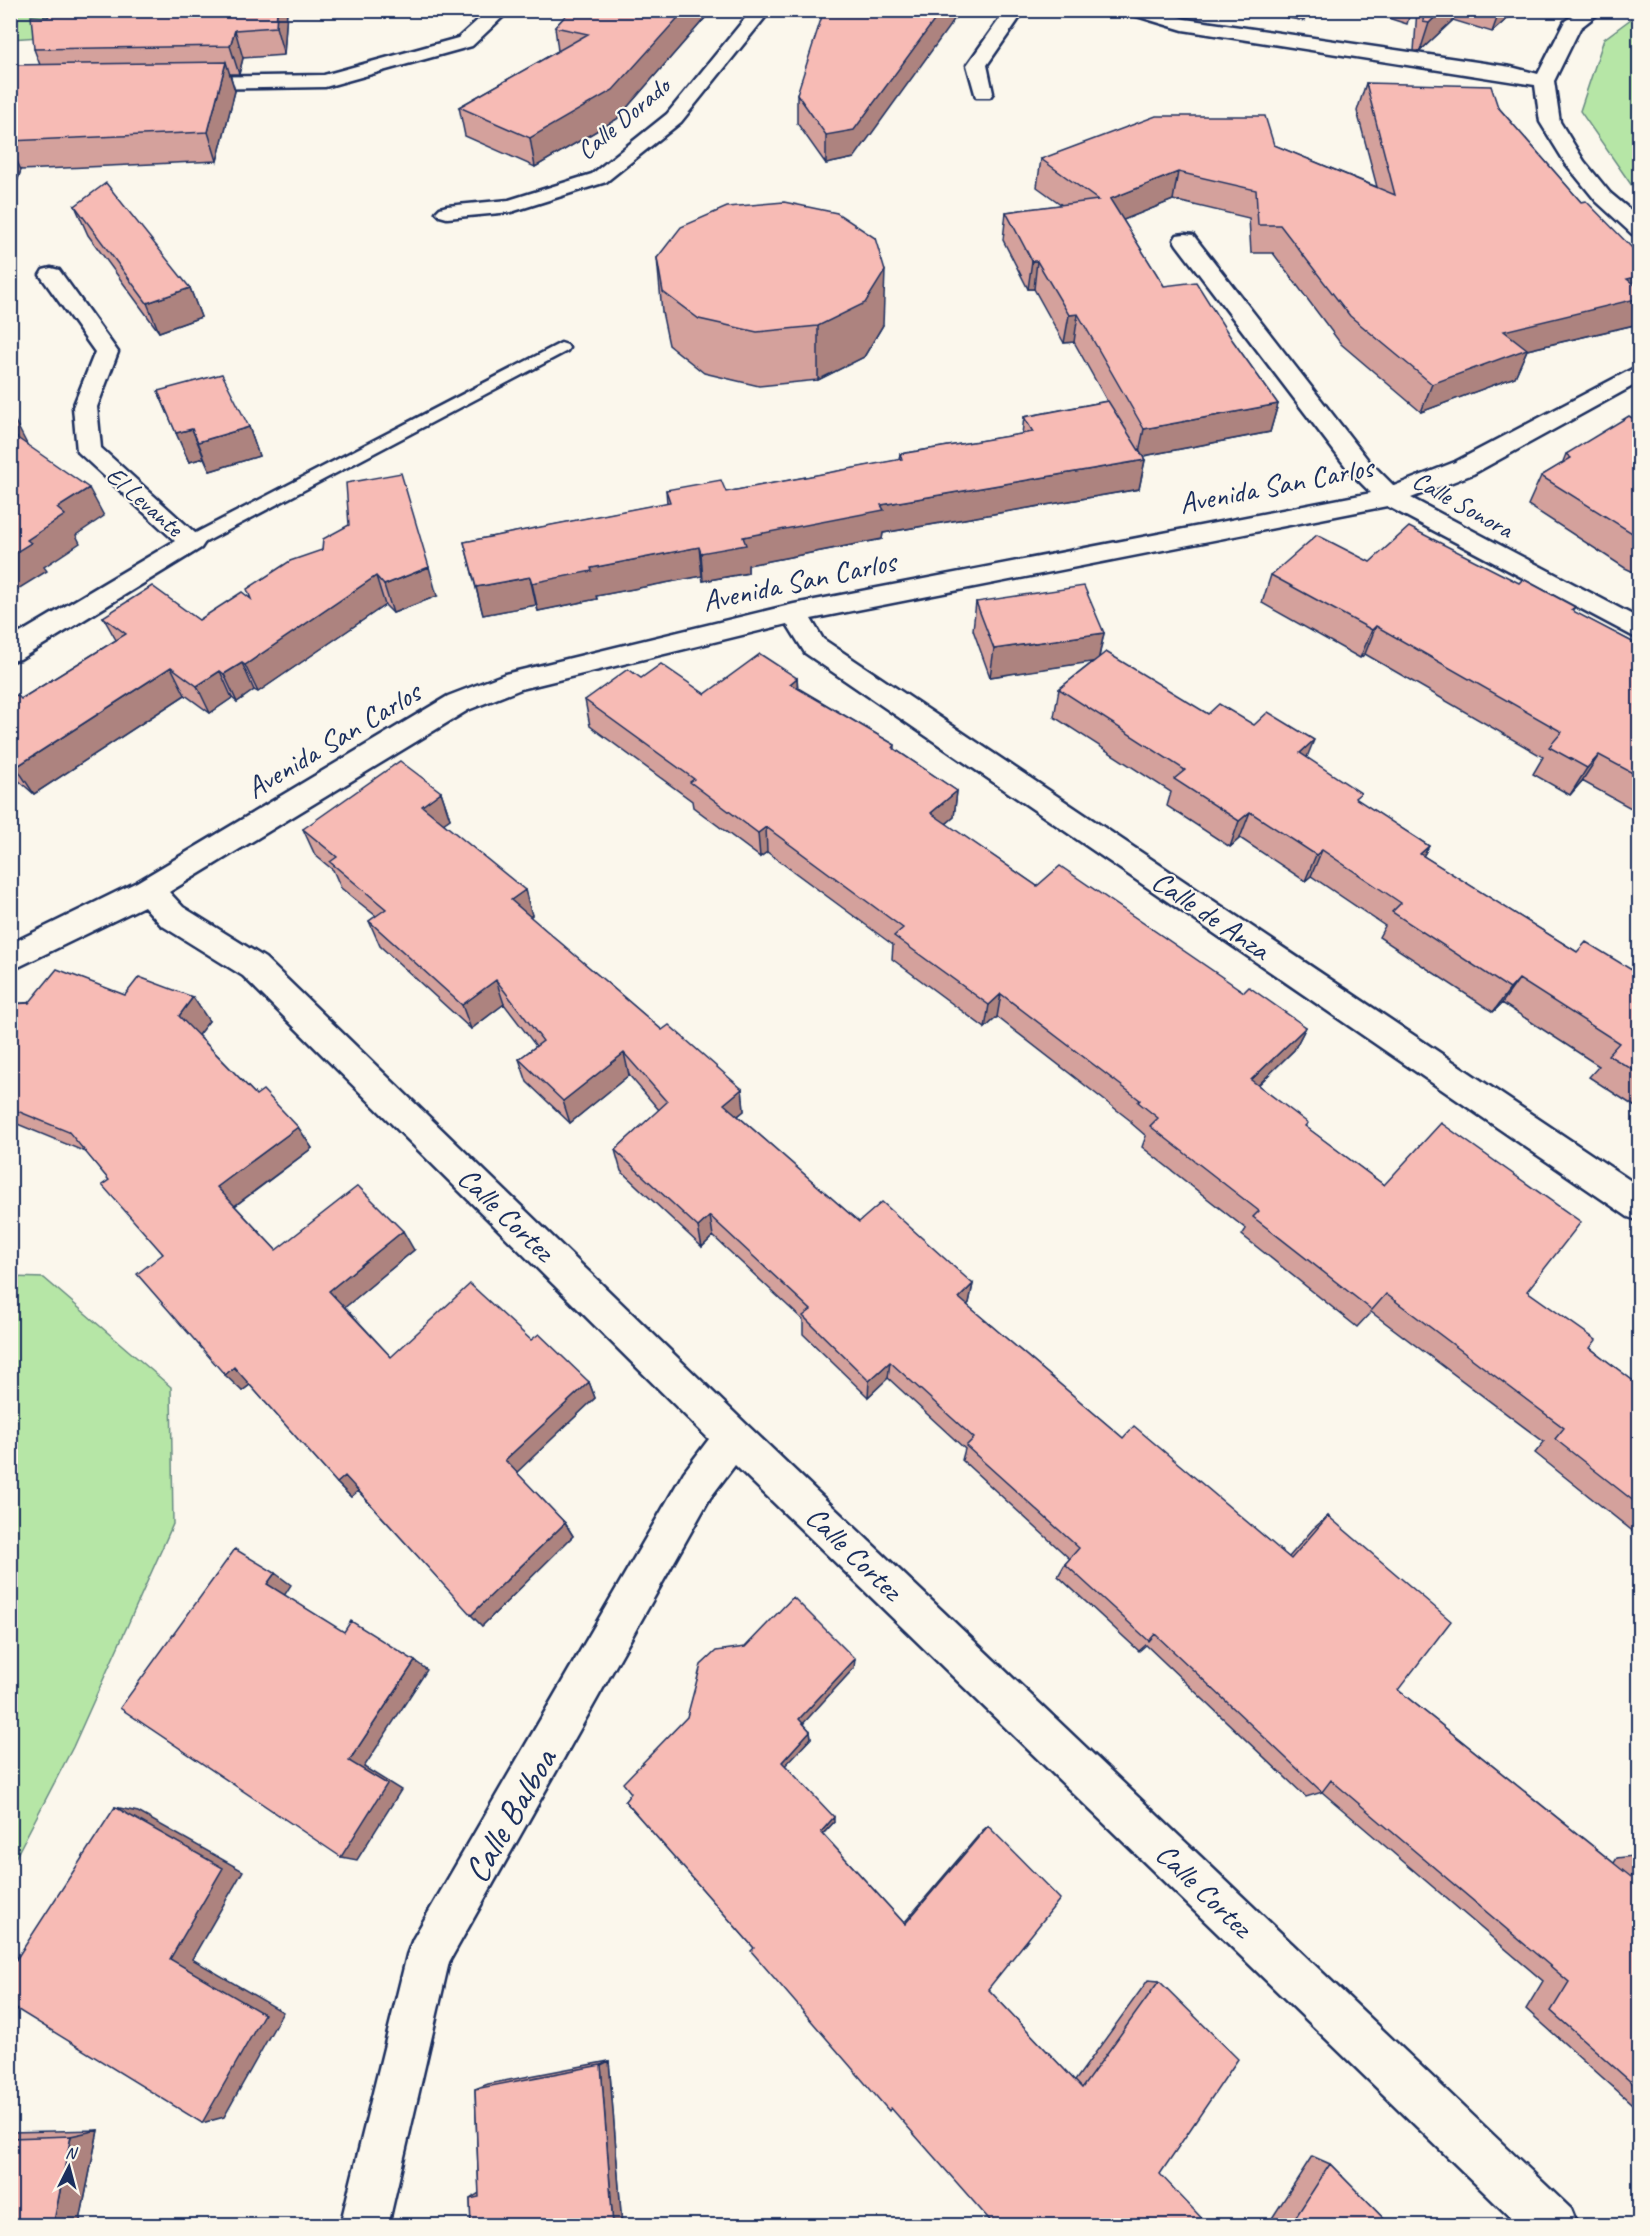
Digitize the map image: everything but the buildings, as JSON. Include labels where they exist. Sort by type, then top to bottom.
[{"type":"street","points":[[174,83],[325,81],[465,42],[501,10]]},
{"type":"street","name":"Calle Dorado","points":[[447,212],[511,206],[599,178],[674,118],[762,10]]},
{"type":"street","points":[[983,93],[977,65],[1016,10]]},
{"type":"street","points":[[1137,10],[1183,24],[1511,73],[1544,81]]},
{"type":"street","points":[[1594,10],[1572,25],[1544,81],[1550,122],[1576,164],[1603,197],[1640,229]]},
{"type":"street","name":"Calle Sonora","points":[[1185,240],[1359,466],[1390,497],[1640,631]]},
{"type":"street","name":"El Levante","points":[[10,652],[192,542],[89,451],[85,407],[107,352],[51,275]]},
{"type":"street","name":"Avenida San Carlos","points":[[10,959],[148,890],[458,703],[515,681],[794,613],[1390,497],[1464,468],[1640,372]]},
{"type":"street","name":"Calle de Anza","points":[[794,613],[814,646],[1640,1206]]},
{"type":"street","name":"Calle Cortez","points":[[148,890],[172,916],[254,967],[733,1437],[1554,2226]]},
{"type":"street","name":"Calle Balboa","points":[[364,2226],[429,1955],[697,1485],[733,1437]]},
{"type":"lane","points":[[192,542],[561,348]]},
{"type":"green space","points":[[11,11],[92,11],[39,37],[11,39]]},
{"type":"green space","points":[[1639,13],[1639,196],[1580,111],[1604,39]]},
{"type":"green space","points":[[11,1277],[44,1278],[171,1387],[173,1524],[73,1747],[11,1866]]}]
